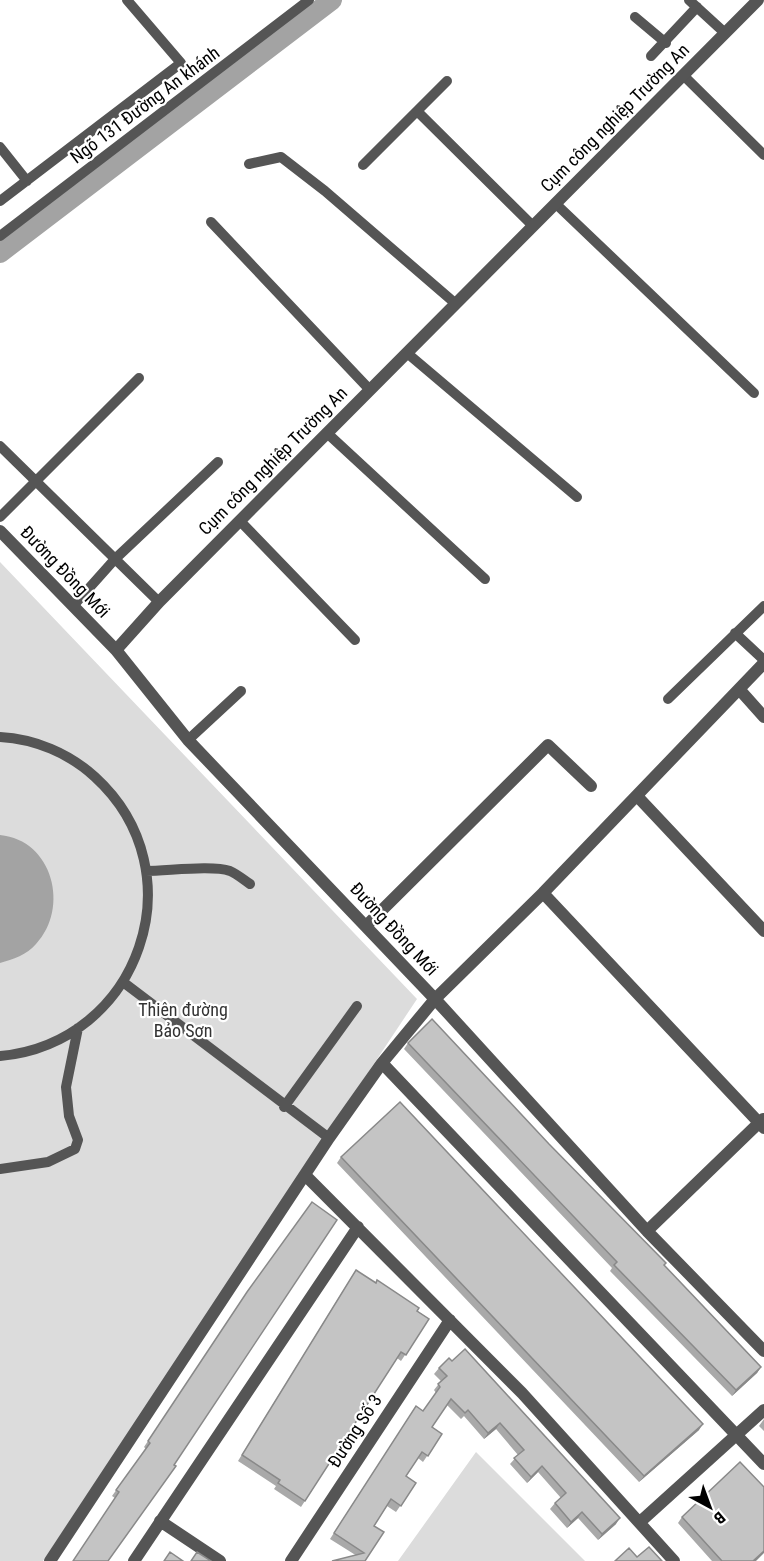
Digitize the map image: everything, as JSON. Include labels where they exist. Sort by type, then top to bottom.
[{"type":"street","name":"Cụm công nghiệp Trường An","points":[[116,650],[159,602],[758,0]]},
{"type":"street","name":"Đường Đồng Mới","points":[[0,531],[74,604],[116,650],[188,740],[435,999],[647,1231],[764,1351]]},
{"type":"street","points":[[50,1561],[329,1138],[382,1063],[435,999],[543,893],[764,661]]},
{"type":"street","points":[[739,689],[764,717]]},
{"type":"street","points":[[366,926],[548,745],[591,786]]},
{"type":"street","points":[[637,796],[764,930]]},
{"type":"street","points":[[543,893],[762,1123],[647,1231]]},
{"type":"street","points":[[382,1063],[764,1464]]},
{"type":"street","points":[[305,1174],[522,1393],[674,1561]]},
{"type":"street","points":[[134,1561],[358,1227]]},
{"type":"street","name":"Đường Số 3","points":[[291,1561],[450,1320]]},
{"type":"street","points":[[640,1522],[764,1410]]},
{"type":"street","points":[[160,1521],[220,1561]]},
{"type":"lane","points":[[0,201],[181,63],[127,0]]},
{"type":"lane","name":"Ngõ 131 Đường An khánh","points":[[0,236],[309,0]]},
{"type":"lane","points":[[651,56],[666,43],[693,3],[725,33]]},
{"type":"lane","points":[[634,17],[666,43]]},
{"type":"lane","points":[[683,75],[764,155]]},
{"type":"lane","points":[[363,165],[447,81]]},
{"type":"lane","points":[[417,111],[533,226]]},
{"type":"lane","points":[[0,147],[27,181]]},
{"type":"lane","points":[[249,164],[281,157],[457,302]]},
{"type":"lane","points":[[556,204],[754,393]]},
{"type":"lane","points":[[211,222],[370,390]]},
{"type":"lane","points":[[407,353],[577,497]]},
{"type":"lane","points":[[0,517],[139,378]]},
{"type":"lane","points":[[327,433],[485,579]]},
{"type":"lane","points":[[0,446],[159,602]]},
{"type":"lane","points":[[74,604],[115,559],[218,462]]},
{"type":"lane","points":[[240,520],[355,640]]},
{"type":"lane","points":[[668,699],[764,606]]},
{"type":"lane","points":[[735,633],[764,661]]},
{"type":"lane","points":[[188,740],[241,691]]},
{"type":"lane","points":[[0,737],[50,748],[79,764],[104,785],[129,820],[139,840],[146,871],[148,904],[146,926],[140,947],[123,982],[107,1004],[78,1028],[33,1050],[0,1056]]},
{"type":"lane","points":[[146,871],[187,871],[209,867],[231,872],[250,884]]},
{"type":"lane","points":[[123,982],[284,1107],[329,1138]]},
{"type":"lane","points":[[284,1107],[357,1006]]},
{"type":"lane","points":[[0,1169],[48,1162],[75,1149],[78,1140],[69,1116],[66,1087],[78,1028]]},
{"type":"green space","name":"Thiên đường Bảo Sơn","points":[[0,562],[417,999],[43,1561],[0,1561]]},
{"type":"green space","points":[[476,1452],[585,1561],[398,1561]]},
{"type":"shaded area","points":[[0,835],[18,840],[33,849],[44,862],[51,878],[54,895],[52,912],[46,929],[36,944],[24,954],[0,963]]},
{"type":"building","points":[[432,1019],[549,1144],[666,1263],[664,1265],[761,1367],[736,1390],[614,1265],[617,1262],[408,1043]]},
{"type":"building","points":[[400,1102],[703,1424],[644,1476],[341,1157]]},
{"type":"building","points":[[312,1202],[337,1220],[174,1465],[176,1466],[108,1561],[73,1561],[119,1492],[116,1490],[150,1443],[148,1441],[247,1292]]},
{"type":"building","points":[[356,1270],[376,1283],[377,1280],[419,1308],[417,1311],[429,1319],[406,1355],[401,1352],[305,1501],[278,1483],[280,1480],[242,1455]]},
{"type":"building","points":[[465,1349],[620,1518],[602,1534],[582,1512],[571,1522],[555,1503],[566,1493],[542,1466],[531,1477],[514,1458],[524,1450],[500,1423],[488,1433],[468,1410],[465,1413],[451,1399],[432,1427],[442,1434],[428,1456],[422,1452],[406,1476],[416,1483],[401,1506],[391,1499],[374,1526],[384,1532],[365,1561],[332,1561],[364,1553],[334,1533],[416,1406],[423,1411],[440,1387],[438,1384],[447,1376],[439,1368],[449,1358],[452,1361]]},
{"type":"building","points":[[740,1462],[764,1487],[764,1551],[753,1561],[722,1561],[682,1517]]},
{"type":"building","points":[[649,1547],[662,1561],[615,1561],[629,1548],[637,1557]]},
{"type":"building","points":[[170,1552],[183,1561],[164,1561]]},
{"type":"building","points":[[197,1552],[211,1561],[191,1561]]},
{"type":"waterway","points":[[0,253],[332,0]]}]
